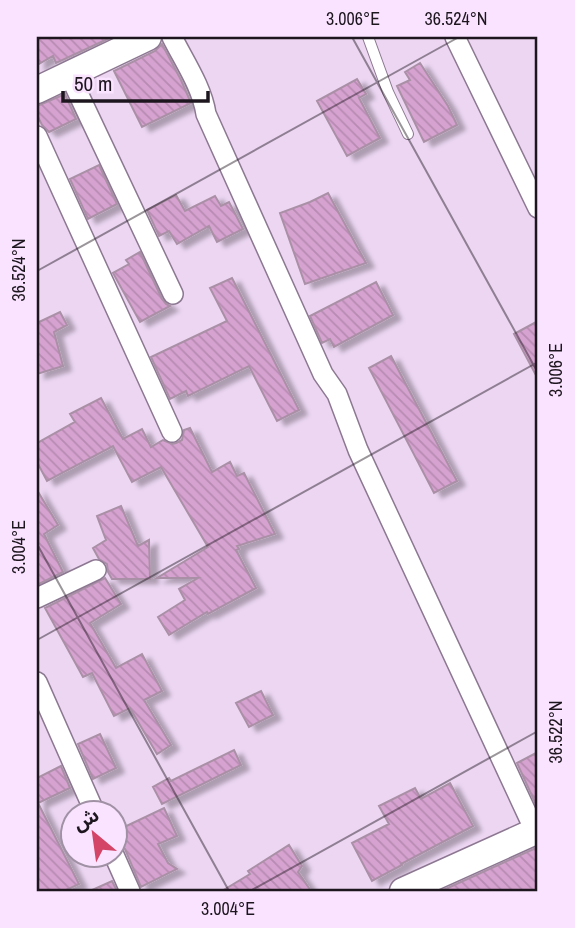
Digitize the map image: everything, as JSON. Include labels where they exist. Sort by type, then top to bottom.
[{"type":"street","points":[[37,90],[148,37]]},
{"type":"street","points":[[172,37],[204,102],[206,114],[323,374],[337,394],[358,450],[537,831],[403,891]]},
{"type":"street","points":[[455,37],[538,208]]},
{"type":"street","points":[[69,74],[173,294]]},
{"type":"street","points":[[37,136],[172,432]]},
{"type":"street","points":[[37,598],[96,570]]},
{"type":"street","points":[[37,682],[89,799]]},
{"type":"street","points":[[120,869],[130,891]]},
{"type":"lane","points":[[368,37],[388,92],[408,134]]},
{"type":"building","points":[[37,37],[112,37],[56,63],[53,56],[37,65]]},
{"type":"building","points":[[162,44],[191,103],[142,127],[114,71],[155,51]]},
{"type":"building","points":[[420,63],[457,125],[424,142],[397,86],[410,80],[405,72]]},
{"type":"building","points":[[357,79],[366,94],[359,98],[380,138],[347,156],[317,101]]},
{"type":"building","points":[[65,94],[76,119],[49,132],[37,115],[37,106]]},
{"type":"building","points":[[99,165],[117,204],[88,219],[70,179]]},
{"type":"building","points":[[328,193],[366,263],[305,284],[280,213]]},
{"type":"building","points":[[176,195],[185,211],[215,196],[221,206],[229,202],[243,229],[217,242],[209,226],[177,244],[169,231],[159,236],[147,210]]},
{"type":"building","points":[[140,252],[162,299],[170,306],[140,322],[113,273],[129,264],[126,260]]},
{"type":"building","points":[[232,278],[299,410],[277,421],[249,366],[188,396],[186,391],[170,399],[151,357],[227,321],[210,288]]},
{"type":"building","points":[[376,282],[393,315],[334,347],[330,339],[322,343],[310,316]]},
{"type":"building","points":[[60,312],[67,325],[54,332],[63,366],[37,374],[37,323]]},
{"type":"building","points":[[538,321],[538,379],[514,334]]},
{"type":"building","points":[[391,356],[457,481],[434,493],[369,368]]},
{"type":"building","points":[[101,398],[123,439],[142,429],[151,447],[163,440],[172,444],[182,440],[184,430],[190,428],[212,472],[230,462],[237,476],[244,473],[275,534],[237,546],[239,549],[236,550],[256,588],[208,614],[207,612],[169,635],[158,617],[185,600],[179,589],[198,578],[157,578],[208,547],[161,467],[132,482],[113,446],[47,481],[37,462],[37,443],[75,422],[70,414]]},
{"type":"building","points":[[37,490],[58,525],[44,534],[63,572],[37,585]]},
{"type":"building","points":[[121,506],[138,546],[149,540],[150,579],[112,579],[107,564],[99,559],[93,548],[106,540],[97,516]]},
{"type":"building","points":[[105,578],[121,604],[90,623],[116,668],[142,654],[162,691],[144,700],[171,745],[157,754],[130,708],[114,716],[92,673],[83,677],[45,608]]},
{"type":"building","points":[[261,691],[273,715],[249,727],[236,703]]},
{"type":"building","points":[[100,734],[116,768],[93,779],[78,744]]},
{"type":"building","points":[[234,750],[241,765],[162,804],[153,787]]},
{"type":"building","points":[[538,752],[538,809],[517,763]]},
{"type":"building","points":[[61,766],[70,788],[38,803],[60,846],[60,869],[71,869],[79,884],[64,891],[37,891],[37,778]]},
{"type":"building","points":[[450,783],[473,826],[372,881],[352,843],[389,824],[379,806],[415,788],[421,799]]},
{"type":"building","points":[[164,808],[177,836],[158,844],[168,863],[177,869],[141,887],[130,861],[130,824]]},
{"type":"building","points":[[289,845],[302,866],[298,872],[311,891],[222,891],[250,874],[248,871]]},
{"type":"building","points":[[538,847],[538,891],[441,891]]},
{"type":"building","points":[[112,881],[117,891],[90,891]]}]
